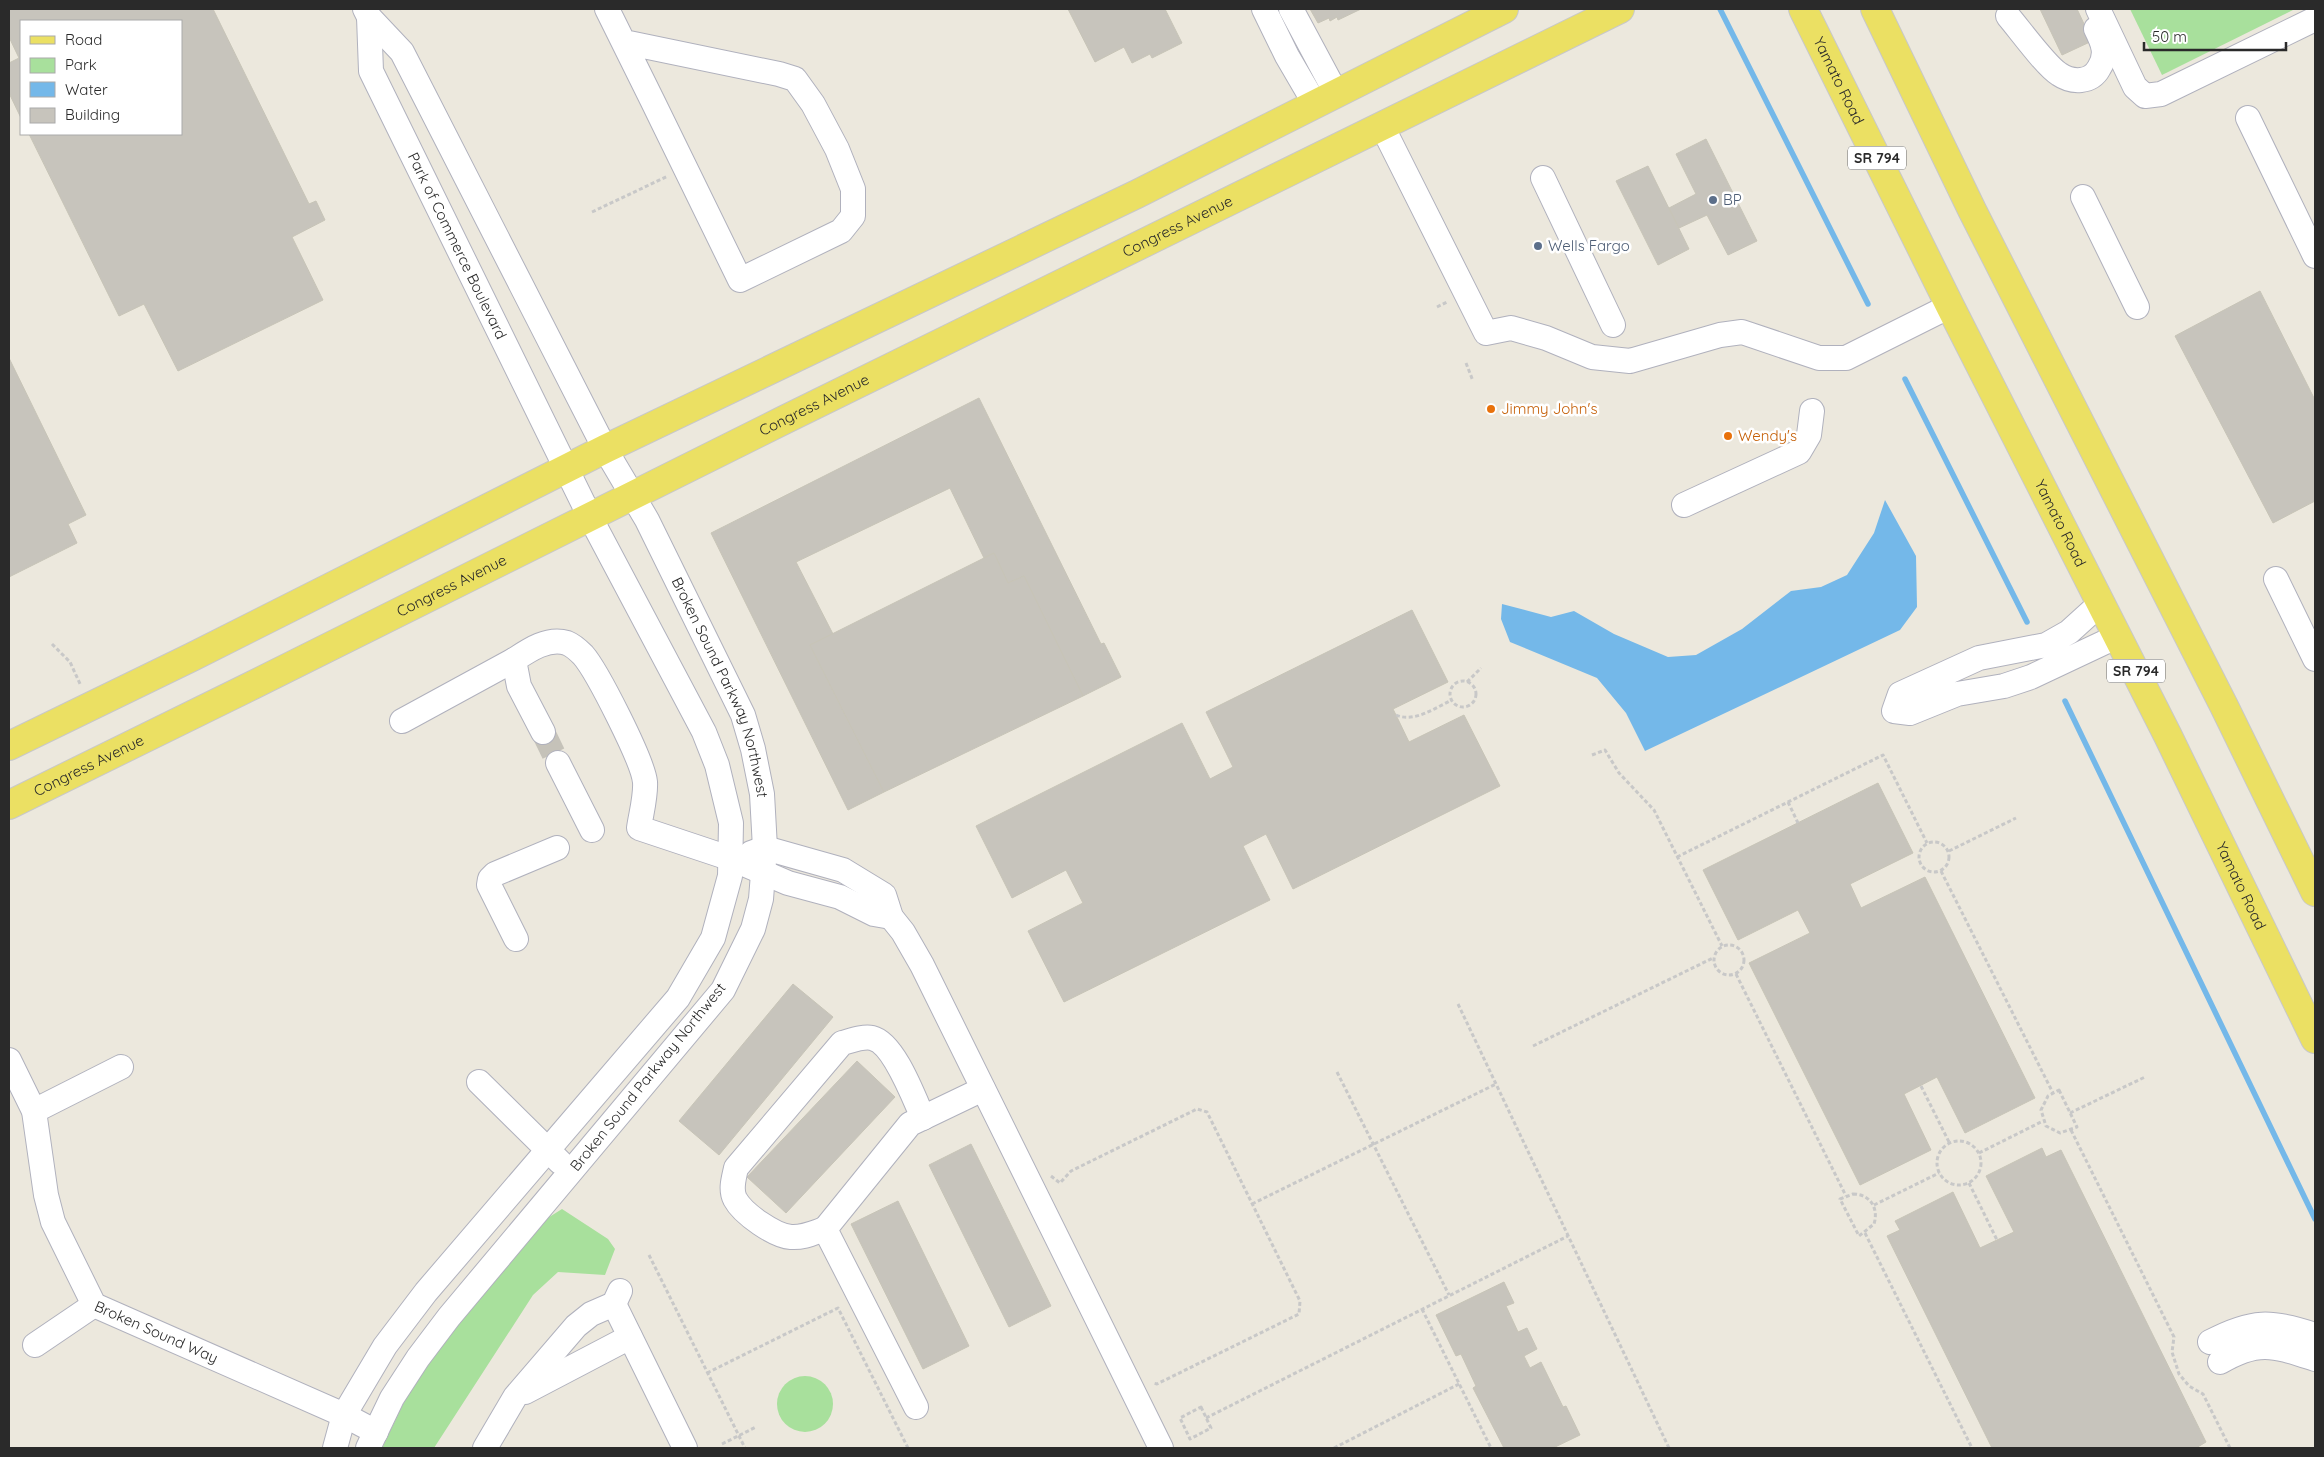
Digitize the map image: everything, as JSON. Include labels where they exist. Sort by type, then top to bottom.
[{"type":"main road","points":[[9,746],[192,657],[605,449],[1137,194],[1504,9]]},
{"type":"main road","name":"Congress Avenue","points":[[9,804],[262,681],[632,496],[1620,9]]},
{"type":"main road","name":"Yamato Road","points":[[1803,9],[1950,306],[2118,636],[2315,1039]]},
{"type":"main road","points":[[1878,11],[1972,210],[2224,706],[2315,892]]},
{"type":"street","points":[[608,9],[685,168],[740,280],[841,231],[853,216],[853,189],[837,149],[812,104],[795,79],[779,74],[624,42]]},
{"type":"street","points":[[1264,9],[1287,56],[1325,98]]},
{"type":"street","points":[[1290,9],[1325,98]]},
{"type":"street","points":[[2008,16],[2058,74],[2071,80],[2079,80],[2097,73],[2105,56],[2102,43],[2086,9]]},
{"type":"street","points":[[2098,9],[2135,87],[2145,96],[2161,94],[2315,19]]},
{"type":"street","name":"Park of Commerce Boulevard","points":[[373,11],[402,52],[605,449]]},
{"type":"street","name":"Park of Commerce Boulevard","points":[[373,11],[371,71],[590,517]]},
{"type":"street","points":[[2248,118],[2315,256]]},
{"type":"street","points":[[1382,126],[1486,333],[1510,328],[1546,338],[1592,358],[1630,361],[1720,335],[1742,332],[1819,358],[1846,358],[1950,306]]},
{"type":"street","points":[[1543,178],[1613,325]]},
{"type":"street","points":[[2083,198],[2137,307]]},
{"type":"street","points":[[1684,505],[1799,452],[1809,435],[1812,411]]},
{"type":"street","name":"Broken Sound Parkway Northwest","points":[[372,1440],[392,1398],[418,1358],[449,1317],[723,990],[752,930],[761,899],[765,848],[762,794],[753,749],[743,715],[647,520],[605,449]]},
{"type":"street","name":"Broken Sound Parkway Northwest","points":[[335,1448],[344,1415],[385,1346],[426,1292],[549,1151],[678,998],[713,938],[730,876],[732,859],[731,823],[718,765],[704,732],[590,517]]},
{"type":"street","points":[[2276,580],[2315,659]]},
{"type":"street","points":[[2101,603],[2069,632],[2046,645],[1979,658],[1900,694],[1894,711],[1910,713],[1957,694],[2004,686],[2030,677],[2118,636]]},
{"type":"street","points":[[402,721],[531,649],[550,643],[568,643],[582,654],[595,674],[638,757],[645,782],[639,828],[732,859],[788,883],[840,897],[874,914],[890,917]]},
{"type":"street","points":[[514,660],[519,686],[543,732]]},
{"type":"street","points":[[558,763],[592,830]]},
{"type":"street","points":[[516,938],[489,885],[490,879],[495,874],[557,848]]},
{"type":"street","points":[[732,859],[765,848],[843,870],[884,895],[890,917],[903,932],[922,965],[1161,1448]]},
{"type":"street","points":[[923,1118],[894,1057],[882,1043],[871,1038],[842,1043],[736,1168],[732,1184],[735,1198],[747,1212],[778,1235],[802,1238],[825,1229],[910,1124],[923,1118],[983,1089]]},
{"type":"street","name":"Broken Sound Way","points":[[9,1060],[34,1111],[46,1195],[53,1222],[94,1305],[344,1415],[372,1440]]},
{"type":"street","points":[[34,1111],[121,1067]]},
{"type":"street","points":[[479,1082],[571,1171]]},
{"type":"street","points":[[825,1229],[916,1408]]},
{"type":"street","points":[[485,1448],[515,1397],[576,1326],[617,1298],[630,1337],[686,1448]]},
{"type":"street","points":[[35,1345],[94,1305]]},
{"type":"street","points":[[2315,1335],[2287,1326],[2265,1324],[2246,1327],[2215,1352],[2246,1350],[2267,1346],[2315,1359]]},
{"type":"street","points":[[515,1397],[630,1337]]},
{"type":"path","points":[[592,212],[685,168]]},
{"type":"path","points":[[1436,307],[1450,300]]},
{"type":"path","points":[[1466,363],[1473,381]]},
{"type":"path","points":[[52,644],[70,662],[83,689]]},
{"type":"path","points":[[1467,682],[1481,668]]},
{"type":"path","points":[[1462,681],[1467,682],[1475,689],[1476,694],[1472,703],[1464,707],[1455,704],[1452,700],[1451,690],[1462,681]]},
{"type":"path","points":[[1396,715],[1406,718],[1415,717],[1452,700]]},
{"type":"path","points":[[1592,755],[1605,750],[1624,779],[1654,810],[1722,946]]},
{"type":"path","points":[[1678,858],[1883,755],[1927,843]]},
{"type":"path","points":[[1788,802],[1798,823]]},
{"type":"path","points":[[1949,851],[2016,818]]},
{"type":"path","points":[[1937,841],[1949,851],[1949,862],[1941,871],[1932,872],[1920,864],[1920,850],[1927,843],[1937,841]]},
{"type":"path","points":[[1941,871],[2052,1093]]},
{"type":"path","points":[[1732,945],[1743,955],[1743,966],[1736,974],[1722,974],[1714,967],[1713,958],[1722,946],[1732,945]]},
{"type":"path","points":[[1533,1046],[1713,958]]},
{"type":"path","points":[[1736,974],[1846,1196]]},
{"type":"path","points":[[1458,1004],[1670,1448]]},
{"type":"path","points":[[1338,1072],[1449,1296]]},
{"type":"path","points":[[2070,1113],[2145,1077]]},
{"type":"path","points":[[1252,1204],[1496,1084]]},
{"type":"path","points":[[1921,1086],[1949,1142]]},
{"type":"path","points":[[2059,1090],[2077,1127],[2071,1130],[2055,1131],[2043,1121],[2042,1105],[2052,1093],[2059,1090]]},
{"type":"path","points":[[1049,1174],[1060,1183],[1071,1171],[1197,1109],[1207,1112],[1300,1301],[1299,1314],[1158,1384],[1153,1383]]},
{"type":"path","points":[[1979,1153],[2043,1121]]},
{"type":"path","points":[[2071,1130],[2174,1337],[2173,1360],[2179,1374],[2189,1386],[2202,1394],[2230,1448]]},
{"type":"path","points":[[1962,1140],[1975,1147],[1979,1153],[1981,1166],[1975,1179],[1969,1183],[1961,1186],[1952,1184],[1944,1180],[1938,1173],[1937,1155],[1949,1142],[1962,1140]]},
{"type":"path","points":[[1874,1206],[1938,1173]]},
{"type":"path","points":[[1969,1183],[1997,1240]]},
{"type":"path","points":[[1859,1194],[1865,1196],[1874,1206],[1876,1212],[1874,1224],[1859,1236],[1840,1199],[1859,1194]]},
{"type":"path","points":[[1865,1233],[1972,1448]]},
{"type":"path","points":[[1206,1418],[1568,1236]]},
{"type":"path","points":[[649,1255],[745,1448]]},
{"type":"path","points":[[707,1373],[838,1308],[908,1448]]},
{"type":"path","points":[[1422,1309],[1491,1448]]},
{"type":"path","points":[[1334,1448],[1459,1384]]},
{"type":"path","points":[[1201,1407],[1206,1418],[1211,1428],[1190,1438],[1180,1418],[1201,1407]]},
{"type":"path","points":[[722,1444],[756,1427]]},
{"type":"green space","points":[[2130,9],[2295,9],[2162,75]]},
{"type":"green space","points":[[562,1209],[608,1239],[615,1249],[605,1275],[558,1272],[533,1295],[434,1448],[382,1448],[417,1375],[527,1231]]},
{"type":"green space","points":[[800,1376],[810,1376],[825,1384],[831,1393],[833,1404],[831,1415],[825,1424],[810,1432],[800,1432],[789,1427],[782,1420],[777,1409],[777,1399],[782,1388],[789,1381]]},
{"type":"water","points":[[1885,500],[1916,556],[1917,607],[1900,630],[1645,751],[1626,713],[1597,678],[1510,642],[1501,619],[1502,604],[1551,617],[1574,611],[1614,634],[1668,657],[1696,655],[1742,629],[1791,591],[1821,587],[1847,575],[1874,533]]},
{"type":"building","points":[[9,9],[213,9],[309,204],[316,201],[325,220],[292,237],[323,300],[178,371],[144,304],[119,316],[29,135],[182,135],[182,20],[20,20],[20,116],[9,93],[9,63],[19,58],[9,37]]},
{"type":"building","points":[[1068,9],[1165,9],[1182,43],[1152,58],[1150,54],[1132,63],[1124,47],[1095,62]]},
{"type":"building","points":[[1310,9],[1361,9],[1338,20],[1337,17],[1330,21],[1329,18],[1318,23]]},
{"type":"building","points":[[2040,9],[2077,9],[2092,41],[2062,55]]},
{"type":"building","points":[[1706,139],[1757,241],[1728,255],[1707,215],[1679,228],[1669,208],[1696,194],[1676,154]]},
{"type":"building","points":[[1648,166],[1689,249],[1658,265],[1616,181]]},
{"type":"building","points":[[2260,291],[2315,400],[2315,501],[2273,523],[2175,336]]},
{"type":"building","points":[[9,358],[86,515],[68,524],[77,543],[9,577]]},
{"type":"building","points":[[979,398],[1101,644],[1104,643],[1121,677],[1083,696],[1024,576],[1008,583],[994,553],[984,558],[950,488],[796,562],[833,634],[810,645],[884,792],[848,810],[711,533]]},
{"type":"building","points":[[994,553],[1008,583],[1024,576],[1083,696],[884,792],[810,645]]},
{"type":"building","points":[[1412,610],[1448,682],[1393,709],[1409,742],[1464,715],[1500,786],[1293,889],[1266,834],[1243,846],[1270,900],[1064,1002],[1028,931],[1083,903],[1066,870],[1012,898],[976,826],[1182,723],[1210,779],[1233,767],[1206,712]]},
{"type":"building","points":[[1878,783],[1913,853],[1850,884],[1861,908],[1925,877],[2035,1098],[1965,1133],[1937,1077],[1904,1094],[1931,1150],[1860,1185],[1749,963],[1810,933],[1798,910],[1738,940],[1703,870]]},
{"type":"building","points":[[793,984],[833,1017],[719,1155],[679,1121]]},
{"type":"building","points":[[857,1061],[895,1097],[786,1213],[747,1177]]},
{"type":"building","points":[[971,1144],[1051,1306],[1009,1327],[929,1165]]},
{"type":"building","points":[[2042,1148],[2046,1157],[2061,1150],[2206,1442],[2196,1448],[1992,1448],[1887,1236],[1900,1230],[1895,1221],[1953,1192],[1980,1248],[2014,1232],[1986,1176]]},
{"type":"building","points":[[898,1201],[969,1346],[923,1369],[851,1224]]},
{"type":"building","points":[[1504,1282],[1514,1303],[1506,1306],[1518,1332],[1527,1328],[1537,1349],[1524,1356],[1530,1368],[1541,1362],[1563,1407],[1566,1406],[1580,1435],[1553,1448],[1504,1448],[1473,1388],[1476,1386],[1461,1354],[1456,1356],[1436,1315]]},
{"type":"waterway","points":[[1720,9],[1868,304]]},
{"type":"waterway","points":[[1905,379],[2027,622]]},
{"type":"waterway","points":[[2065,701],[2315,1219]]},
{"type":"tunnel","points":[[543,732],[558,763]]},
{"type":"place","name":"BP","points":[[1713,200]]},
{"type":"place","name":"Wells Fargo","points":[[1538,246]]},
{"type":"place","name":"Jimmy John's","points":[[1491,409]]},
{"type":"place","name":"Wendy's","points":[[1728,436]]}]
